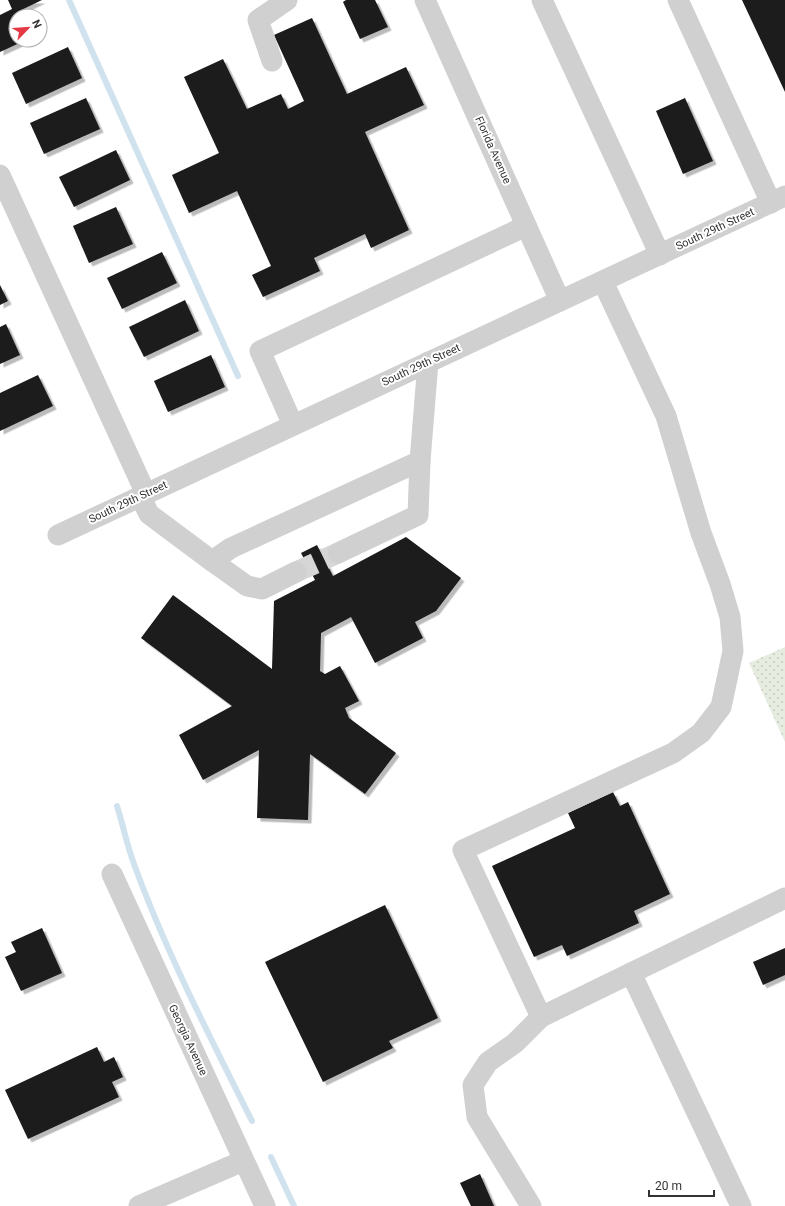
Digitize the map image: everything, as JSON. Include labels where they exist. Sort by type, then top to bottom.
[{"type":"street","points":[[272,60],[258,20],[278,4],[287,0]]},
{"type":"street","name":"Florida Avenue","points":[[425,0],[560,301]]},
{"type":"street","points":[[542,0],[660,255]]},
{"type":"street","points":[[678,0],[778,200]]},
{"type":"street","points":[[0,175],[143,495],[149,514],[248,586],[262,589],[296,572]]},
{"type":"street","name":"South 29th Street","points":[[58,535],[778,200]]},
{"type":"street","points":[[293,425],[260,351],[526,226]]},
{"type":"street","points":[[541,1018],[463,850],[673,753],[701,733],[720,707],[733,651],[730,617],[720,584],[700,533],[666,416],[603,282]]},
{"type":"street","points":[[338,553],[418,515],[420,461],[428,362]]},
{"type":"street","points":[[212,561],[231,548],[420,461]]},
{"type":"street","name":"Georgia Avenue","points":[[112,874],[265,1206]]},
{"type":"street","points":[[531,1206],[477,1117],[473,1084],[488,1062],[515,1043],[541,1018],[785,898]]},
{"type":"street","points":[[631,973],[741,1206]]},
{"type":"street","points":[[139,1206],[243,1161]]},
{"type":"shaded area","points":[[785,647],[785,742],[749,663]]},
{"type":"building","points":[[8,0],[42,0],[25,8],[12,8]]},
{"type":"building","points":[[346,0],[375,0],[388,27],[360,39],[343,2]]},
{"type":"building","points":[[742,0],[785,0],[785,92]]},
{"type":"building","points":[[8,11],[9,48],[0,52],[0,15]]},
{"type":"building","points":[[312,18],[347,94],[406,67],[424,105],[365,132],[409,230],[371,248],[365,234],[314,258],[320,271],[263,297],[252,275],[271,266],[237,191],[189,213],[172,175],[219,153],[184,77],[223,59],[247,109],[281,94],[288,109],[304,101],[274,35]]},
{"type":"building","points":[[68,47],[82,78],[26,104],[12,73]]},
{"type":"building","points":[[86,98],[100,129],[44,154],[30,123]]},
{"type":"building","points":[[685,98],[713,161],[683,174],[656,111]]},
{"type":"building","points":[[116,150],[130,180],[74,207],[59,177]]},
{"type":"building","points":[[116,207],[133,244],[89,263],[73,226]]},
{"type":"building","points":[[162,252],[177,283],[122,309],[107,278]]},
{"type":"building","points":[[0,285],[8,301],[0,305]]},
{"type":"building","points":[[185,300],[199,331],[144,357],[129,327]]},
{"type":"building","points":[[6,324],[20,355],[0,364],[0,327]]},
{"type":"building","points":[[211,355],[225,387],[168,412],[154,381]]},
{"type":"building","points":[[38,375],[53,406],[0,431],[0,393]]},
{"type":"building","points":[[406,537],[461,578],[436,611],[415,622],[423,638],[375,663],[351,617],[321,633],[320,671],[325,674],[340,666],[359,701],[345,708],[349,718],[396,753],[365,794],[310,754],[308,820],[257,818],[259,750],[203,780],[179,735],[232,706],[141,638],[173,595],[272,669],[274,601],[315,580],[301,553],[317,545],[333,576]]},
{"type":"building","points":[[613,792],[620,806],[628,802],[670,894],[634,911],[639,923],[567,956],[562,945],[534,957],[492,866],[575,828],[568,813]]},
{"type":"building","points":[[385,905],[438,1018],[389,1041],[393,1048],[323,1082],[265,962]]},
{"type":"building","points":[[42,928],[62,973],[21,991],[5,957],[16,952],[11,942]]},
{"type":"building","points":[[785,948],[785,975],[763,985],[753,962]]},
{"type":"building","points":[[97,1047],[104,1062],[114,1057],[123,1077],[112,1082],[119,1097],[28,1139],[5,1090]]},
{"type":"building","points":[[480,1174],[494,1206],[471,1206],[460,1183]]},
{"type":"waterway","points":[[69,0],[238,376]]},
{"type":"waterway","points":[[117,806],[134,864],[174,962],[252,1121]]},
{"type":"waterway","points":[[271,1157],[294,1206]]},
{"type":"tunnel","points":[[296,572],[338,553]]}]
